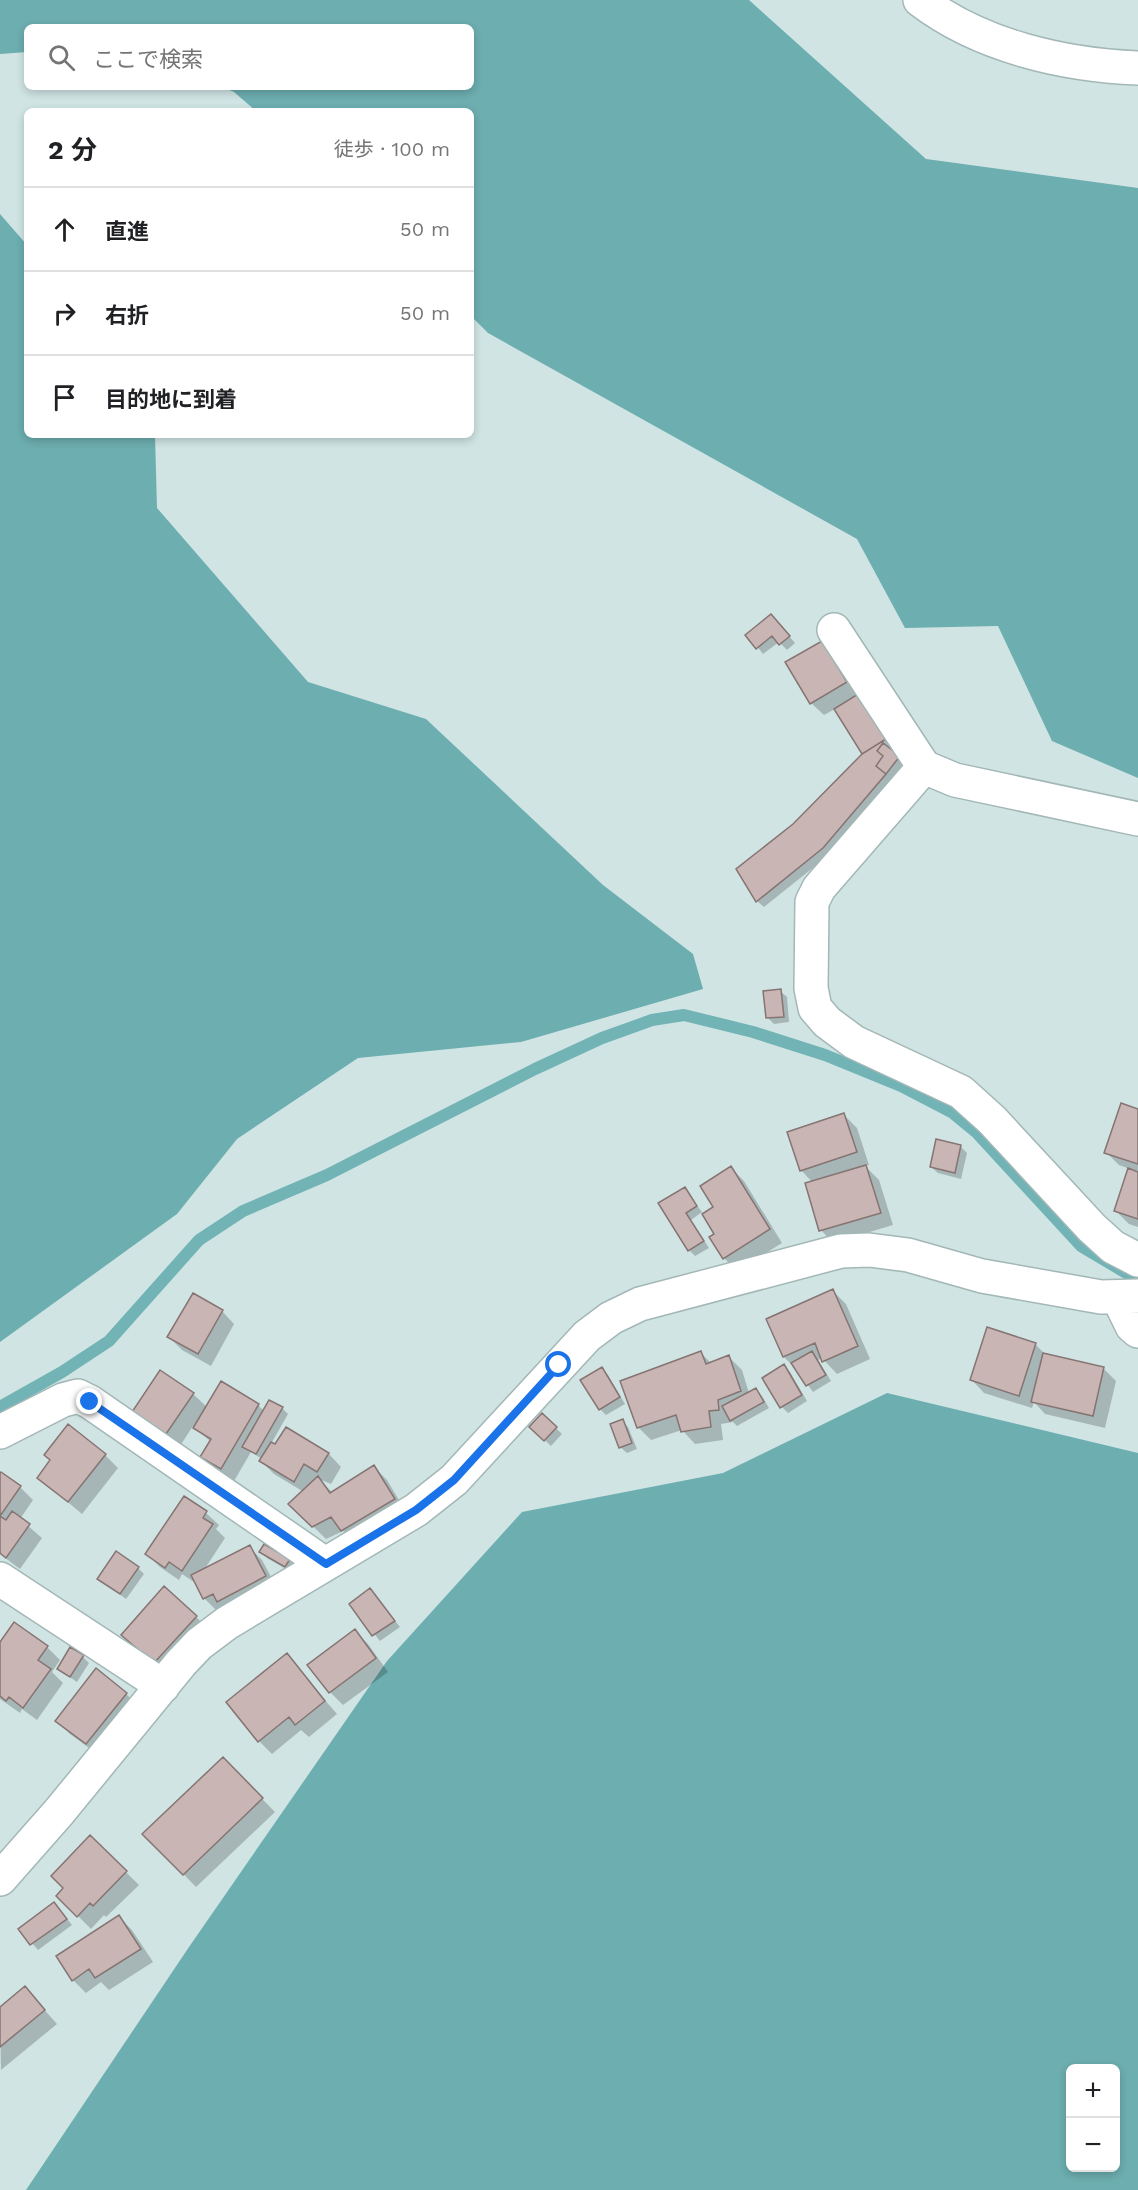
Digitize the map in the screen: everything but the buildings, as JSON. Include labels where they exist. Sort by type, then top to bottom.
[{"type":"street","points":[[920,0],[966,28],[1038,56],[1112,67],[1138,68]]},
{"type":"street","points":[[834,630],[924,767],[955,780],[1138,819]]},
{"type":"street","points":[[924,767],[819,888],[812,902],[811,988],[815,1008],[827,1023],[854,1042],[961,1092],[992,1120],[1092,1228],[1113,1246],[1138,1260]]},
{"type":"street","points":[[0,1879],[199,1644],[227,1623],[416,1510],[454,1480],[587,1336],[611,1318],[640,1304],[842,1251],[869,1250],[908,1255],[993,1278],[1101,1298],[1128,1296],[1132,1326],[1138,1331]]},
{"type":"street","points":[[0,1432],[63,1400],[78,1396],[326,1564]]},
{"type":"street","points":[[0,1579],[163,1686]]},
{"type":"shaded area","points":[[0,0],[749,0],[926,159],[1138,188],[1138,778],[1052,741],[998,626],[905,628],[857,539],[488,333],[474,319],[474,108],[253,108],[229,90],[474,90],[474,24],[24,24],[24,52],[0,54]]},
{"type":"shaded area","points":[[0,214],[24,242],[24,438],[155,438],[157,508],[308,682],[426,719],[603,885],[693,954],[703,989],[521,1042],[358,1058],[237,1139],[177,1214],[0,1342]]},
{"type":"shaded area","points":[[887,1393],[1138,1453],[1138,2190],[26,2190],[189,1947],[387,1661],[522,1512],[723,1473]]},
{"type":"waterway","points":[[0,1407],[62,1372],[109,1341],[199,1240],[243,1211],[327,1175],[535,1069],[602,1038],[652,1020],[684,1015],[753,1032],[825,1055],[901,1086],[953,1113],[976,1132],[1081,1246],[1138,1280]]},
{"type":"route","points":[[90,1402],[326,1564],[416,1510],[454,1480],[559,1365]]}]
